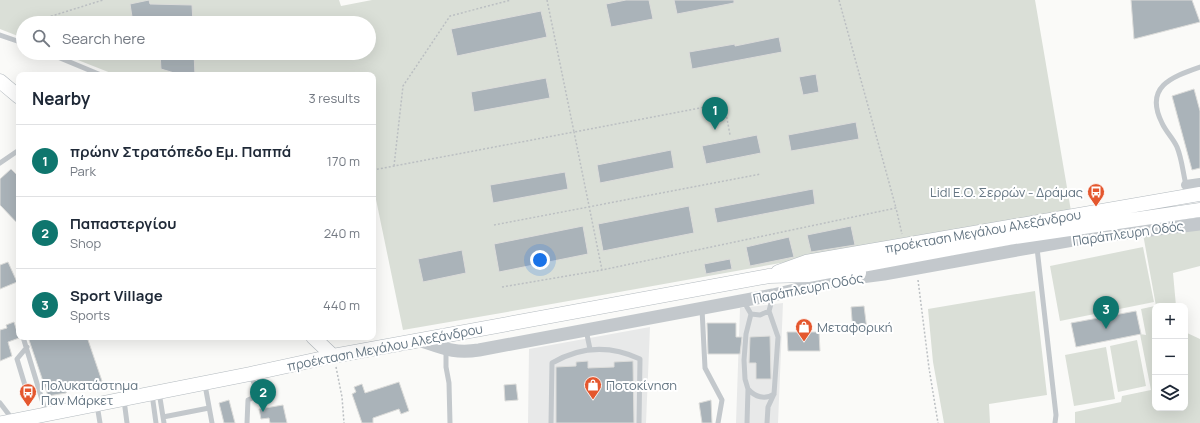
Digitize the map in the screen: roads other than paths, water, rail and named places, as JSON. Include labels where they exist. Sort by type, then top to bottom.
[{"type":"main road","points":[[1,85],[16,95]]},
{"type":"main road","name":"προέκταση Μεγάλου Αλεξάνδρου","points":[[769,276],[806,262],[1106,208],[1200,194]]},
{"type":"main road","name":"προέκταση Μεγάλου Αλεξάνδρου","points":[[8,422],[42,418],[97,404],[334,356],[769,276],[808,275],[1008,238],[1200,210]]},
{"type":"main road","points":[[1174,214],[1200,215]]},
{"type":"main road","points":[[838,280],[899,258]]},
{"type":"main road","points":[[316,340],[334,356]]},
{"type":"street","points":[[1186,185],[1200,183]]},
{"type":"street","name":"Παράπλευρη Οδός","points":[[420,340],[461,353],[773,295],[838,280],[916,268],[1036,246],[1122,233],[1200,224]]},
{"type":"lane","points":[[0,34],[16,40]]},
{"type":"lane","points":[[65,60],[94,72]]},
{"type":"lane","points":[[1186,185],[1177,147],[1161,123],[1155,102],[1156,94],[1172,78],[1200,67]]},
{"type":"lane","points":[[0,163],[16,152]]},
{"type":"lane","points":[[1036,246],[1056,423]]},
{"type":"lane","points":[[767,423],[768,407],[774,394],[778,337],[769,311],[773,295]]},
{"type":"lane","points":[[743,300],[751,314],[746,334],[744,360],[745,379],[748,389],[747,423]]},
{"type":"lane","points":[[702,308],[705,368],[722,400],[718,423]]},
{"type":"lane","points":[[751,314],[760,315],[769,311]]},
{"type":"lane","points":[[586,329],[590,349]]},
{"type":"lane","points":[[24,340],[42,418]]},
{"type":"lane","points":[[27,347],[17,359],[27,392]]},
{"type":"lane","points":[[446,349],[446,367],[449,382],[450,423]]},
{"type":"lane","points":[[551,423],[552,363],[570,354],[590,349],[621,351],[640,359],[640,423]]},
{"type":"lane","points":[[250,374],[258,395]]},
{"type":"lane","points":[[205,383],[212,423]]},
{"type":"lane","points":[[748,389],[760,397],[774,394]]},
{"type":"lane","points":[[247,423],[248,400],[266,392]]},
{"type":"lane","points":[[156,393],[164,423]]},
{"type":"lane","points":[[156,393],[156,423]]},
{"type":"lane","points":[[124,399],[127,423]]},
{"type":"lane","points":[[0,403],[8,422]]},
{"type":"lane","points":[[97,404],[100,423]]},
{"type":"lane","points":[[163,416],[209,408]]},
{"type":"place","name":"πρώην Στρατόπεδο Εμ. Παππά","points":[[715,130]]},
{"type":"place","name":"Lidl Ε.Ο. Σερρών - Δράμας","points":[[1096,207]]},
{"type":"place","name":"Sport Village","points":[[1106,329]]},
{"type":"place","name":"Μεταφορική","points":[[804,342]]},
{"type":"place","name":"Ποτοκίνηση","points":[[593,400]]},
{"type":"place","name":"Πολυκατάστημα Παν Μάρκετ","points":[[28,407]]},
{"type":"place","name":"Παπαστεργίου","points":[[263,412]]}]
